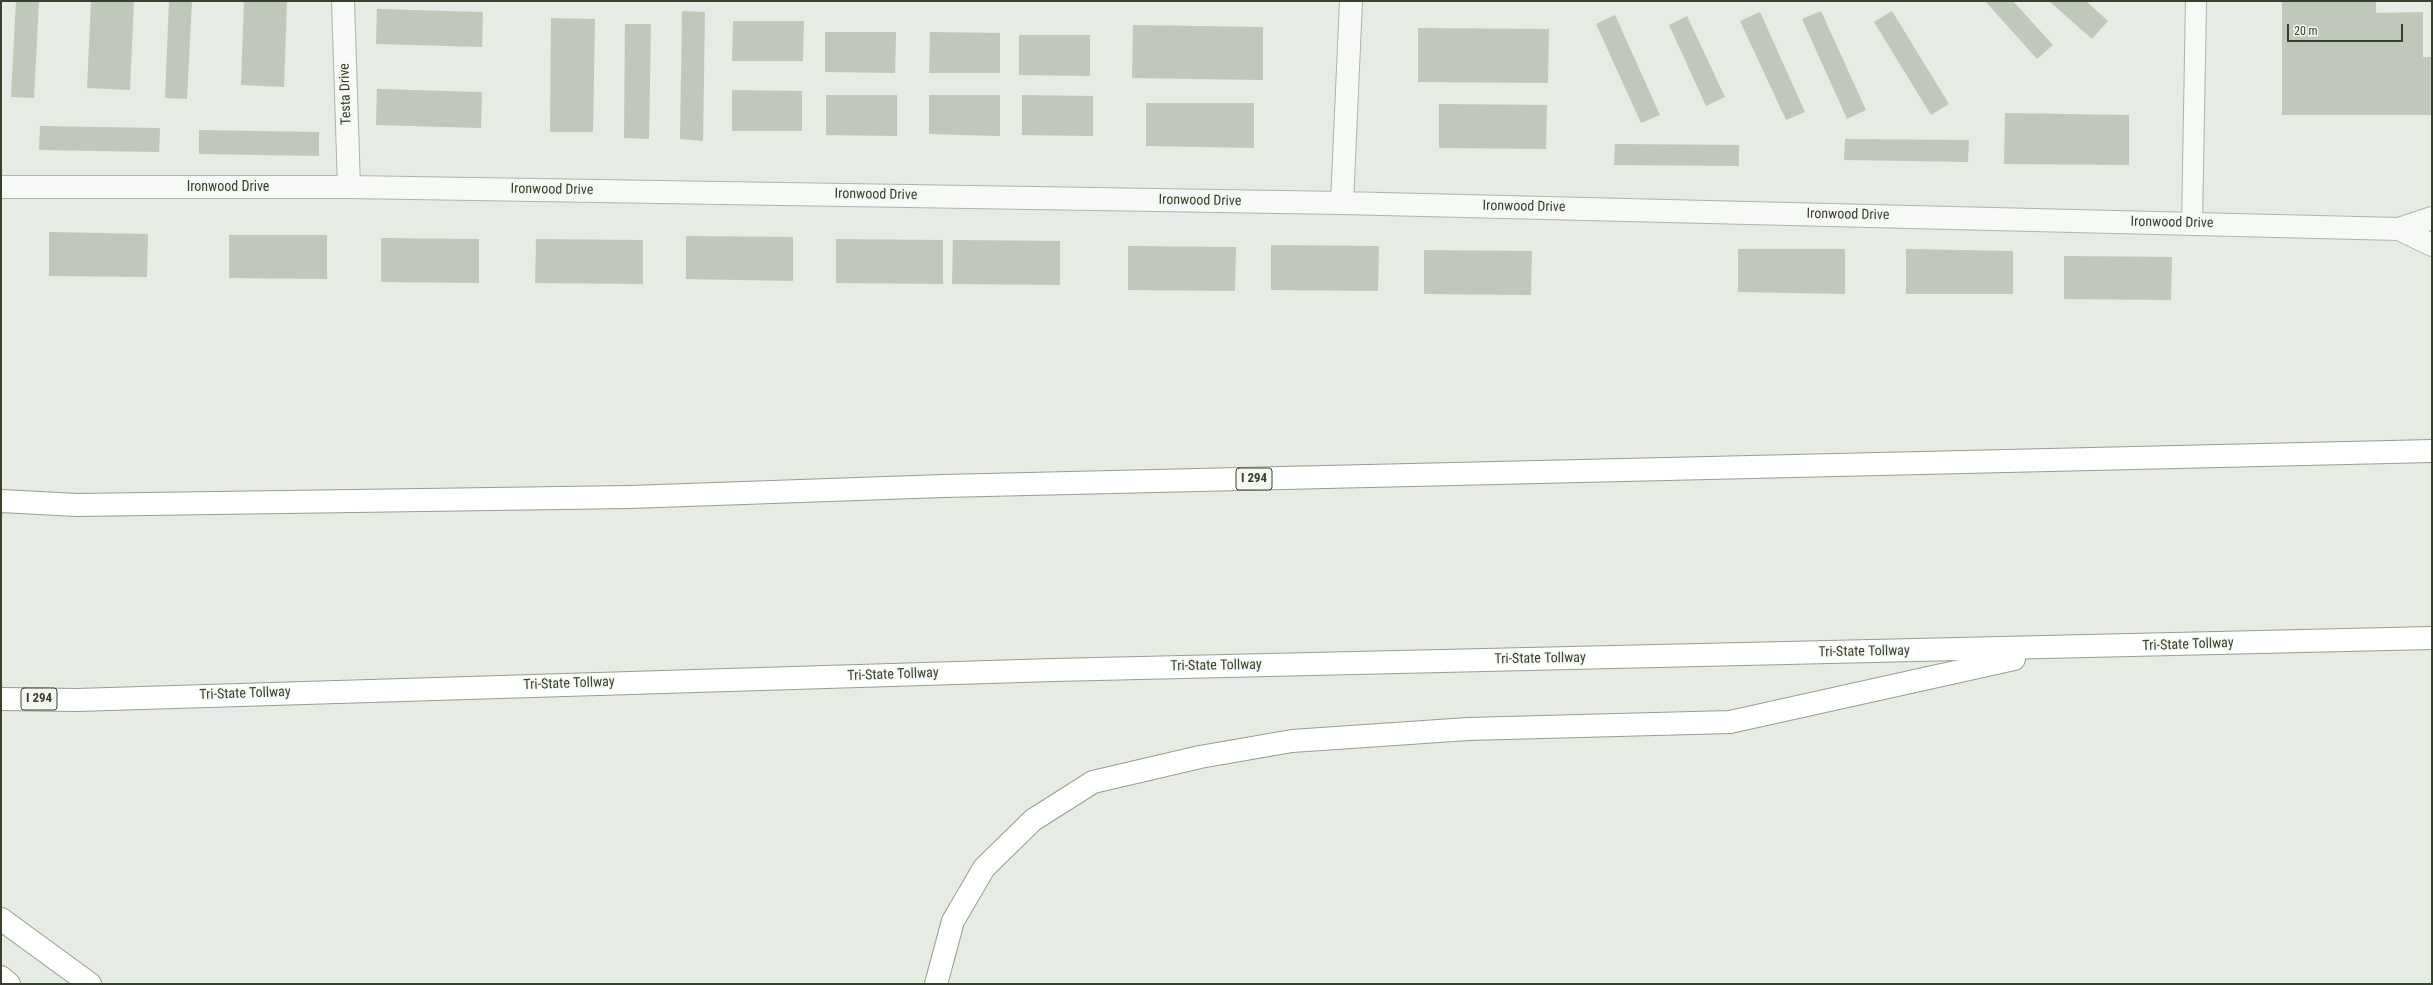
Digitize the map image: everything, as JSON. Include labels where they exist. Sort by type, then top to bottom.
[{"type":"highway","name":"I 294","points":[[1,501],[77,505],[630,496],[944,486],[2432,451]]},
{"type":"highway","name":"Tri-State Tollway","points":[[1,699],[77,700],[1038,670],[2063,648],[2432,638]]},
{"type":"highway","points":[[936,984],[953,921],[984,868],[1033,820],[1093,782],[1200,757],[1292,741],[1468,729],[1730,722],[2063,648]]},
{"type":"highway","points":[[1,919],[90,984]]},
{"type":"highway","points":[[1,977],[9,984]]},
{"type":"street","name":"Testa Drive","points":[[343,1],[349,187]]},
{"type":"street","points":[[1342,203],[1351,1]]},
{"type":"street","name":"Ironwood Drive","points":[[1,187],[349,187],[1342,203],[2399,229],[2432,218]]},
{"type":"street","name":"Ironwood Drive","points":[[2399,229],[2432,245]]},
{"type":"lane","points":[[2192,224],[2196,1]]},
{"type":"building","points":[[16,1],[39,1],[34,98],[11,97]]},
{"type":"building","points":[[91,1],[134,1],[130,90],[87,88]]},
{"type":"building","points":[[169,1],[192,1],[187,99],[165,98]]},
{"type":"building","points":[[244,1],[287,1],[284,87],[241,85]]},
{"type":"building","points":[[1985,1],[2013,1],[2053,45],[2037,59]]},
{"type":"building","points":[[2049,1],[2086,1],[2108,21],[2092,39]]},
{"type":"building","points":[[2282,1],[2376,1],[2376,13],[2423,12],[2423,57],[2432,57],[2432,115],[2282,115]]},
{"type":"building","points":[[377,9],[483,12],[482,47],[376,44]]},
{"type":"building","points":[[682,11],[705,12],[703,141],[680,139]]},
{"type":"building","points":[[1821,11],[1866,110],[1847,119],[1802,19]]},
{"type":"building","points":[[1892,11],[1949,104],[1931,115],[1874,22]]},
{"type":"building","points":[[1760,12],[1805,112],[1786,120],[1740,21]]},
{"type":"building","points":[[1615,15],[1660,115],[1641,123],[1596,24]]},
{"type":"building","points":[[1687,16],[1725,97],[1706,106],[1669,25]]},
{"type":"building","points":[[551,18],[595,19],[593,132],[550,132]]},
{"type":"building","points":[[733,21],[804,21],[803,61],[732,61]]},
{"type":"building","points":[[625,24],[651,24],[649,139],[624,138]]},
{"type":"building","points":[[1133,25],[1263,27],[1263,80],[1132,78]]},
{"type":"building","points":[[1418,28],[1549,29],[1548,83],[1418,82]]},
{"type":"building","points":[[825,32],[896,32],[895,73],[825,72]]},
{"type":"building","points":[[930,32],[1000,33],[1000,73],[929,73]]},
{"type":"building","points":[[1019,35],[1090,35],[1090,76],[1019,75]]},
{"type":"building","points":[[377,89],[482,92],[481,128],[376,125]]},
{"type":"building","points":[[732,90],[802,91],[802,131],[732,131]]},
{"type":"building","points":[[826,95],[897,95],[897,136],[826,135]]},
{"type":"building","points":[[929,95],[1000,95],[1000,136],[929,134]]},
{"type":"building","points":[[1022,95],[1093,96],[1093,136],[1022,135]]},
{"type":"building","points":[[1146,103],[1254,103],[1254,148],[1146,146]]},
{"type":"building","points":[[1439,104],[1547,105],[1546,149],[1439,148]]},
{"type":"building","points":[[2005,113],[2129,115],[2129,165],[2004,164]]},
{"type":"building","points":[[40,126],[160,128],[159,152],[39,150]]},
{"type":"building","points":[[199,130],[319,132],[319,156],[199,154]]},
{"type":"building","points":[[1845,139],[1969,140],[1968,162],[1844,160]]},
{"type":"building","points":[[1615,144],[1739,145],[1739,166],[1614,165]]},
{"type":"building","points":[[49,232],[148,234],[147,277],[49,276]]},
{"type":"building","points":[[229,235],[327,235],[327,279],[229,278]]},
{"type":"building","points":[[686,236],[793,237],[793,281],[686,279]]},
{"type":"building","points":[[381,238],[479,239],[479,283],[381,282]]},
{"type":"building","points":[[536,239],[643,240],[643,284],[535,283]]},
{"type":"building","points":[[836,239],[943,240],[943,284],[836,283]]},
{"type":"building","points":[[953,240],[1060,241],[1060,285],[952,284]]},
{"type":"building","points":[[1271,245],[1379,246],[1378,291],[1271,290]]},
{"type":"building","points":[[1128,246],[1236,247],[1235,291],[1128,290]]},
{"type":"building","points":[[1738,249],[1845,249],[1845,294],[1738,292]]},
{"type":"building","points":[[1906,249],[2013,251],[2013,294],[1906,294]]},
{"type":"building","points":[[1424,250],[1532,251],[1531,295],[1424,294]]},
{"type":"building","points":[[2064,256],[2172,257],[2171,300],[2064,299]]}]
